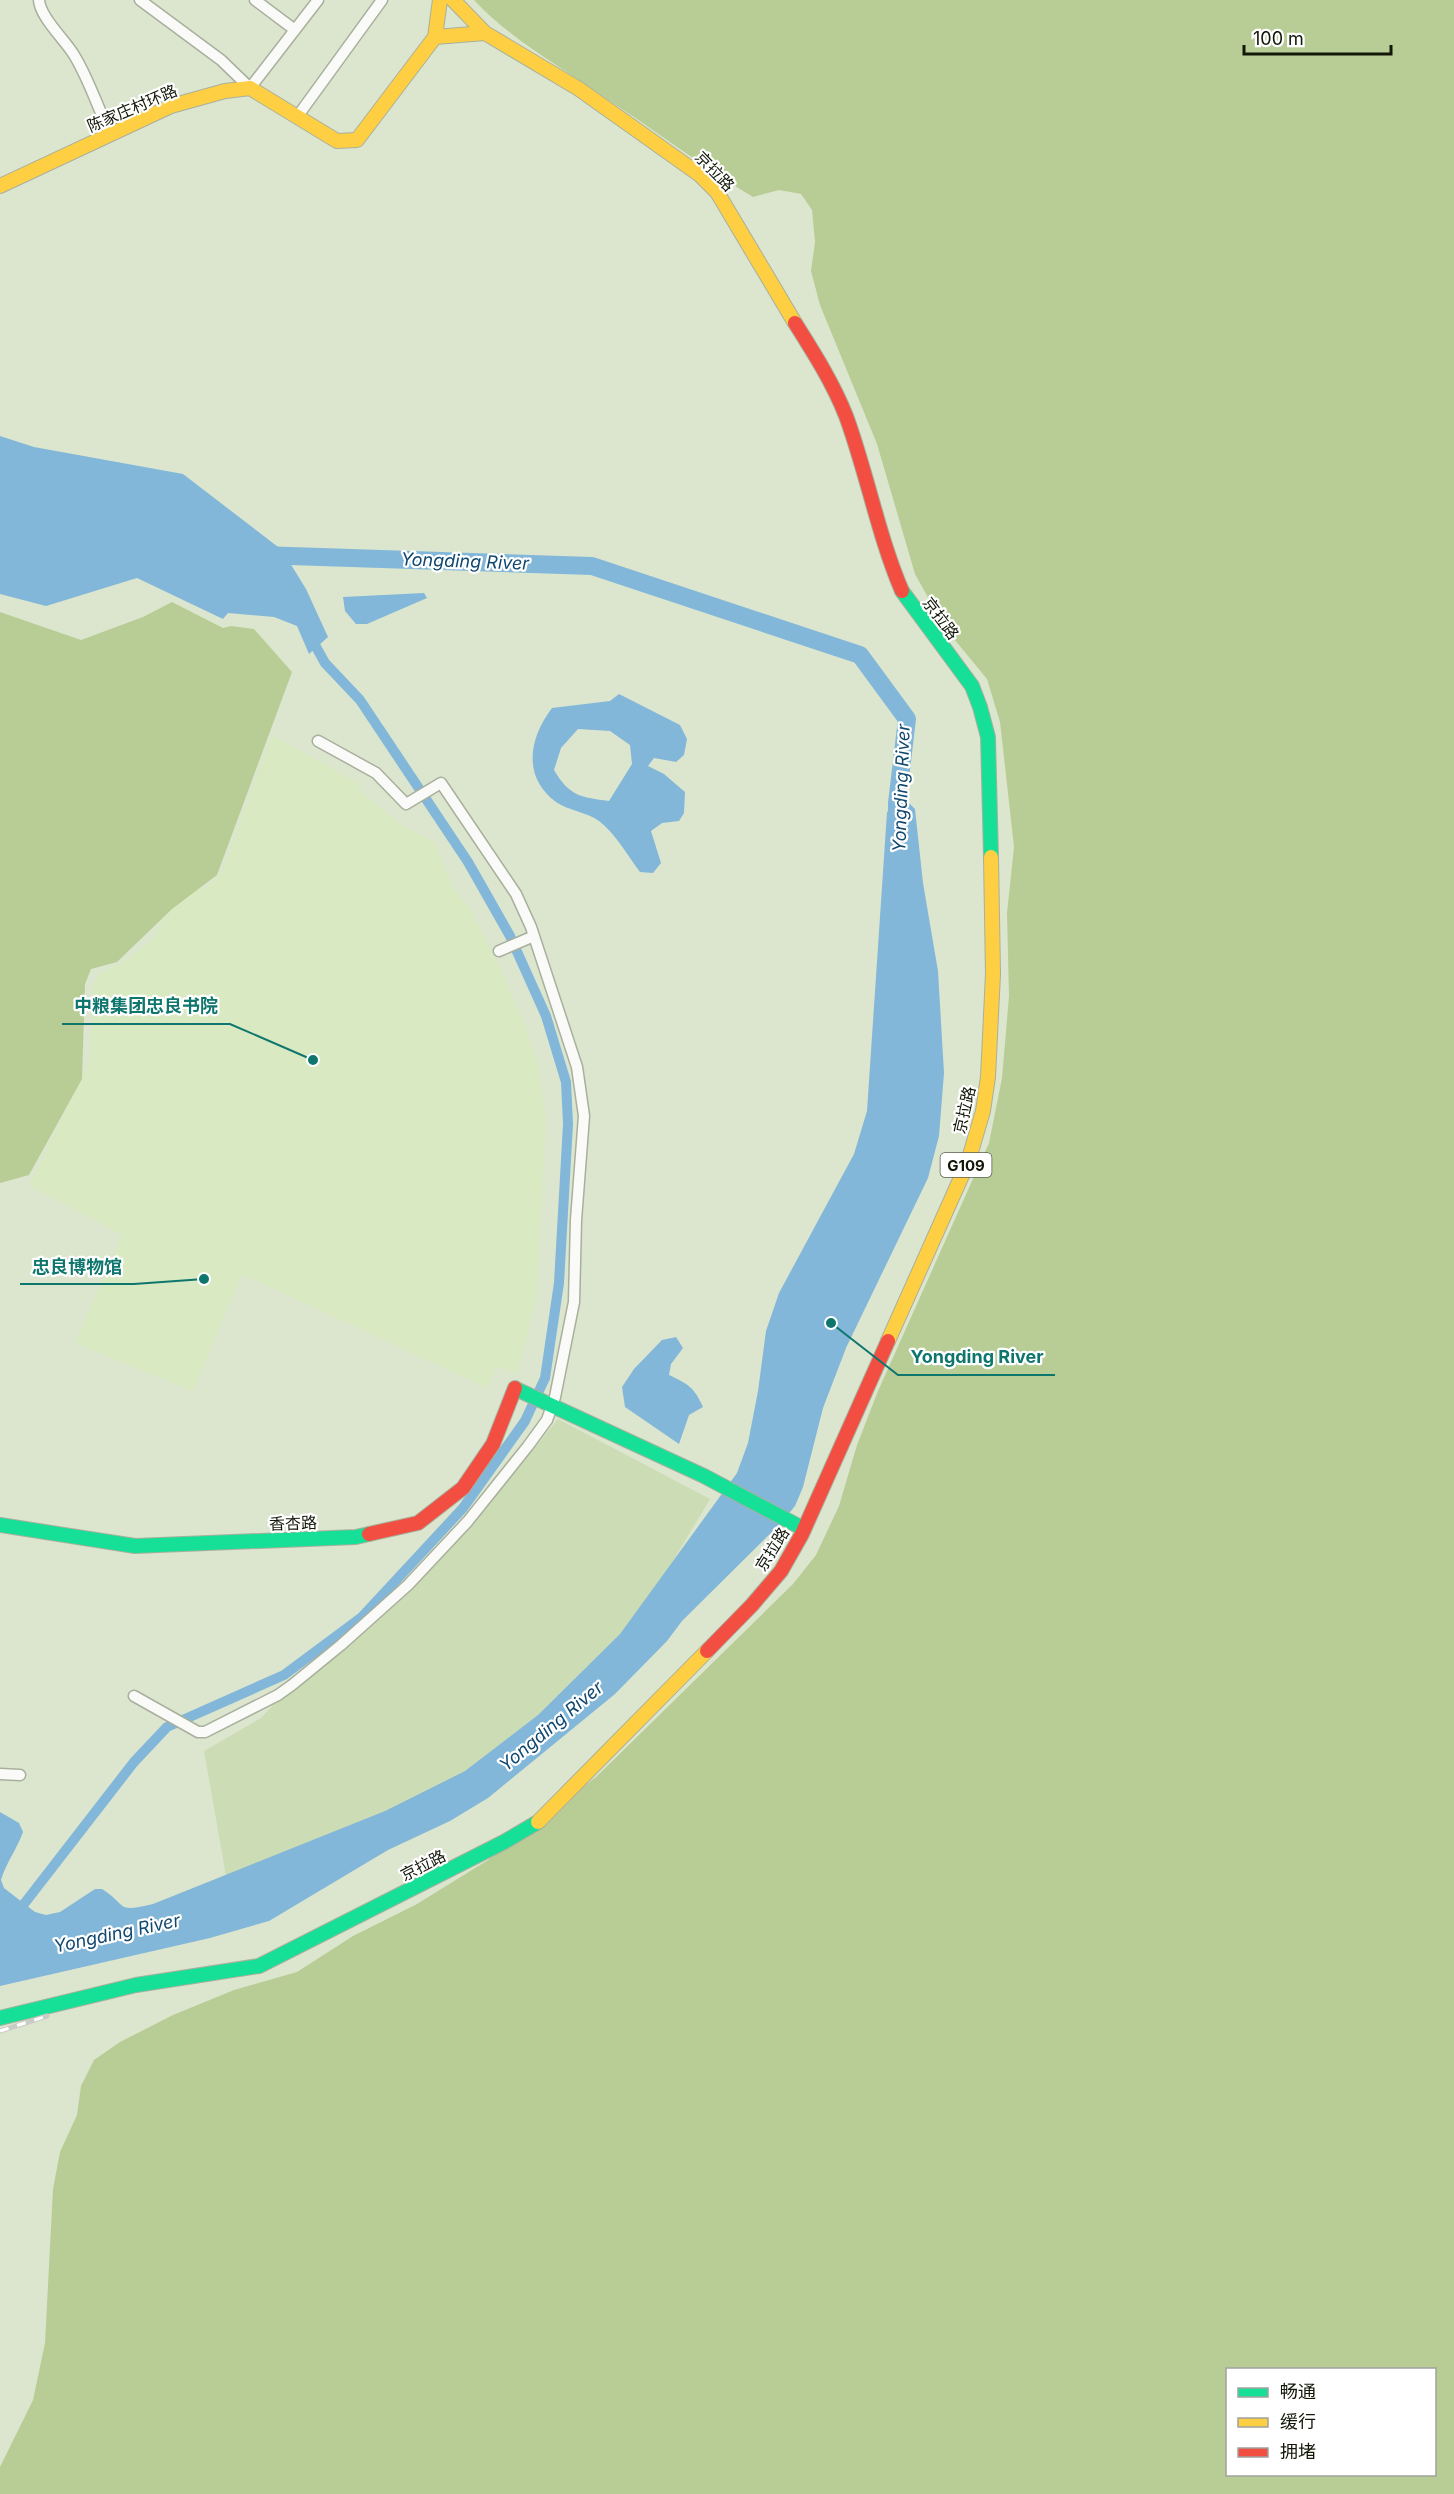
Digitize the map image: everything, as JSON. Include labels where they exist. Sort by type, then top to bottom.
[{"type":"main road","points":[[250,88],[337,141],[357,140],[435,37],[440,0]]},
{"type":"main road","name":"京拉路","points":[[0,2018],[136,1985],[259,1965],[504,1842],[543,1819],[752,1605],[781,1571],[804,1529],[968,1162],[983,1111],[988,1077],[993,974],[988,737],[972,686],[904,596],[889,561],[846,417],[831,382],[717,192],[677,156],[579,88],[485,33],[453,0]]},
{"type":"main road","points":[[435,37],[485,33]]},
{"type":"main road","name":"陈家庄村环路","points":[[0,186],[171,106],[250,88]]},
{"type":"main road","name":"香杏路","points":[[0,1525],[135,1546],[356,1537],[418,1523],[462,1488],[494,1444],[515,1389],[704,1476],[788,1523],[804,1529]]},
{"type":"street","points":[[39,0],[48,20],[75,56],[111,135]]},
{"type":"street","points":[[140,0],[221,60],[250,88],[318,0]]},
{"type":"street","points":[[255,0],[295,30]]},
{"type":"street","points":[[297,117],[382,0]]},
{"type":"street","points":[[134,1696],[198,1732],[212,1730],[278,1695],[341,1645],[408,1585],[468,1521],[547,1420],[553,1406],[574,1302],[576,1220],[584,1116],[577,1067],[534,936],[516,894],[441,783],[406,804],[375,772],[318,741]]},
{"type":"street","points":[[499,951],[534,936]]},
{"type":"street","points":[[0,1774],[20,1775]]},
{"type":"shaded area","points":[[474,0],[1454,0],[1454,2494],[0,2494],[0,2467],[33,2400],[45,2343],[53,2189],[60,2152],[77,2115],[81,2086],[94,2060],[120,2042],[173,2015],[234,1990],[297,1972],[353,1936],[417,1904],[488,1860],[596,1777],[793,1584],[816,1555],[839,1506],[857,1445],[878,1391],[989,1143],[1002,1078],[1009,996],[1007,913],[1014,847],[1000,722],[987,679],[945,628],[915,574],[877,444],[820,305],[811,271],[815,242],[812,210],[801,194],[779,190],[753,197],[504,28]]},
{"type":"shaded area","points":[[172,602],[223,628],[231,626],[254,629],[292,672],[217,875],[172,909],[117,962],[91,969],[85,984],[82,1079],[29,1175],[0,1183],[0,612],[81,640],[143,617]]},
{"type":"shaded area","points":[[272,735],[360,784],[360,791],[401,825],[434,842],[455,891],[469,907],[499,965],[523,1021],[538,1065],[546,1122],[536,1299],[517,1374],[496,1366],[487,1388],[242,1274],[193,1391],[75,1343],[122,1235],[29,1185],[87,1068],[91,1055],[92,987],[99,974],[128,959],[152,940],[180,889],[205,889],[222,872]]},
{"type":"shaded area","points":[[558,1419],[710,1499],[670,1566],[620,1634],[538,1715],[465,1771],[385,1811],[226,1876],[204,1751],[261,1718],[274,1704],[345,1649],[413,1589],[482,1512]]},
{"type":"water","points":[[0,436],[34,447],[183,474],[282,550],[306,589],[328,637],[309,654],[297,626],[274,617],[228,613],[223,619],[137,578],[46,606],[0,594]]},
{"type":"water","points":[[424,593],[427,598],[367,624],[356,624],[345,611],[343,597]]},
{"type":"water","points":[[619,694],[680,725],[687,739],[684,755],[676,762],[654,758],[648,766],[664,774],[685,792],[684,813],[679,821],[662,823],[651,831],[661,863],[653,873],[640,872],[616,838],[599,821],[556,802],[545,792],[534,769],[534,744],[552,708],[610,701]],"holes":[[[578,729],[610,731],[630,745],[632,764],[609,801],[584,797],[571,791],[554,770],[561,748]]]},
{"type":"water","points":[[904,802],[915,809],[923,883],[938,971],[944,1073],[939,1136],[928,1178],[846,1348],[823,1408],[803,1487],[795,1506],[782,1522],[682,1621],[667,1641],[615,1694],[488,1798],[450,1821],[388,1850],[269,1921],[210,1938],[0,1986],[0,1812],[19,1823],[23,1832],[1,1880],[4,1888],[35,1912],[46,1915],[60,1912],[95,1889],[102,1889],[127,1908],[153,1904],[385,1811],[465,1771],[538,1715],[620,1634],[737,1473],[748,1443],[766,1331],[779,1293],[854,1154],[867,1111],[887,812],[897,803]]},
{"type":"water","points":[[676,1337],[683,1348],[671,1364],[669,1375],[690,1387],[703,1407],[689,1415],[679,1444],[625,1407],[622,1387],[634,1369],[662,1340]]},
{"type":"waterway","name":"Yongding River","points":[[260,555],[592,566],[860,655],[907,719],[897,803],[897,828]]},
{"type":"waterway","points":[[19,1915],[24,1904],[134,1762],[167,1727],[284,1675],[362,1617],[463,1508],[525,1421],[545,1378],[559,1283],[568,1124],[566,1082],[546,1016],[510,936],[468,862],[360,700],[325,663],[310,636]]},
{"type":"railway","points":[[0,2031],[47,2016]]},
{"type":"traffic: fast","points":[[902,591],[972,686],[980,707],[988,737],[991,857]]},
{"type":"traffic: fast","points":[[516,1389],[704,1476],[804,1529]]},
{"type":"traffic: fast","points":[[0,1525],[135,1546],[356,1537],[369,1534]]},
{"type":"traffic: fast","points":[[0,2018],[136,1985],[259,1966],[504,1842],[538,1822]]},
{"type":"traffic: slow","points":[[440,0],[435,37],[485,33]]},
{"type":"traffic: slow","points":[[453,0],[485,33],[579,89],[700,175],[717,192],[795,323]]},
{"type":"traffic: slow","points":[[0,186],[171,106],[225,91],[250,88],[337,141],[357,140],[435,37]]},
{"type":"traffic: slow","points":[[888,1341],[968,1162],[983,1111],[988,1077],[993,974],[991,857]]},
{"type":"traffic: slow","points":[[538,1822],[707,1651]]},
{"type":"traffic: jam","points":[[795,323],[829,380],[846,416],[886,548],[902,591]]},
{"type":"traffic: jam","points":[[707,1651],[781,1571],[802,1534],[888,1341]]},
{"type":"traffic: jam","points":[[369,1534],[418,1523],[463,1488],[493,1444],[515,1388]]},
{"type":"place","name":"中粮集团忠良书院","points":[[313,1060]]},
{"type":"place","name":"忠良博物馆","points":[[204,1279]]},
{"type":"place","name":"Yongding River","points":[[831,1323]]}]
